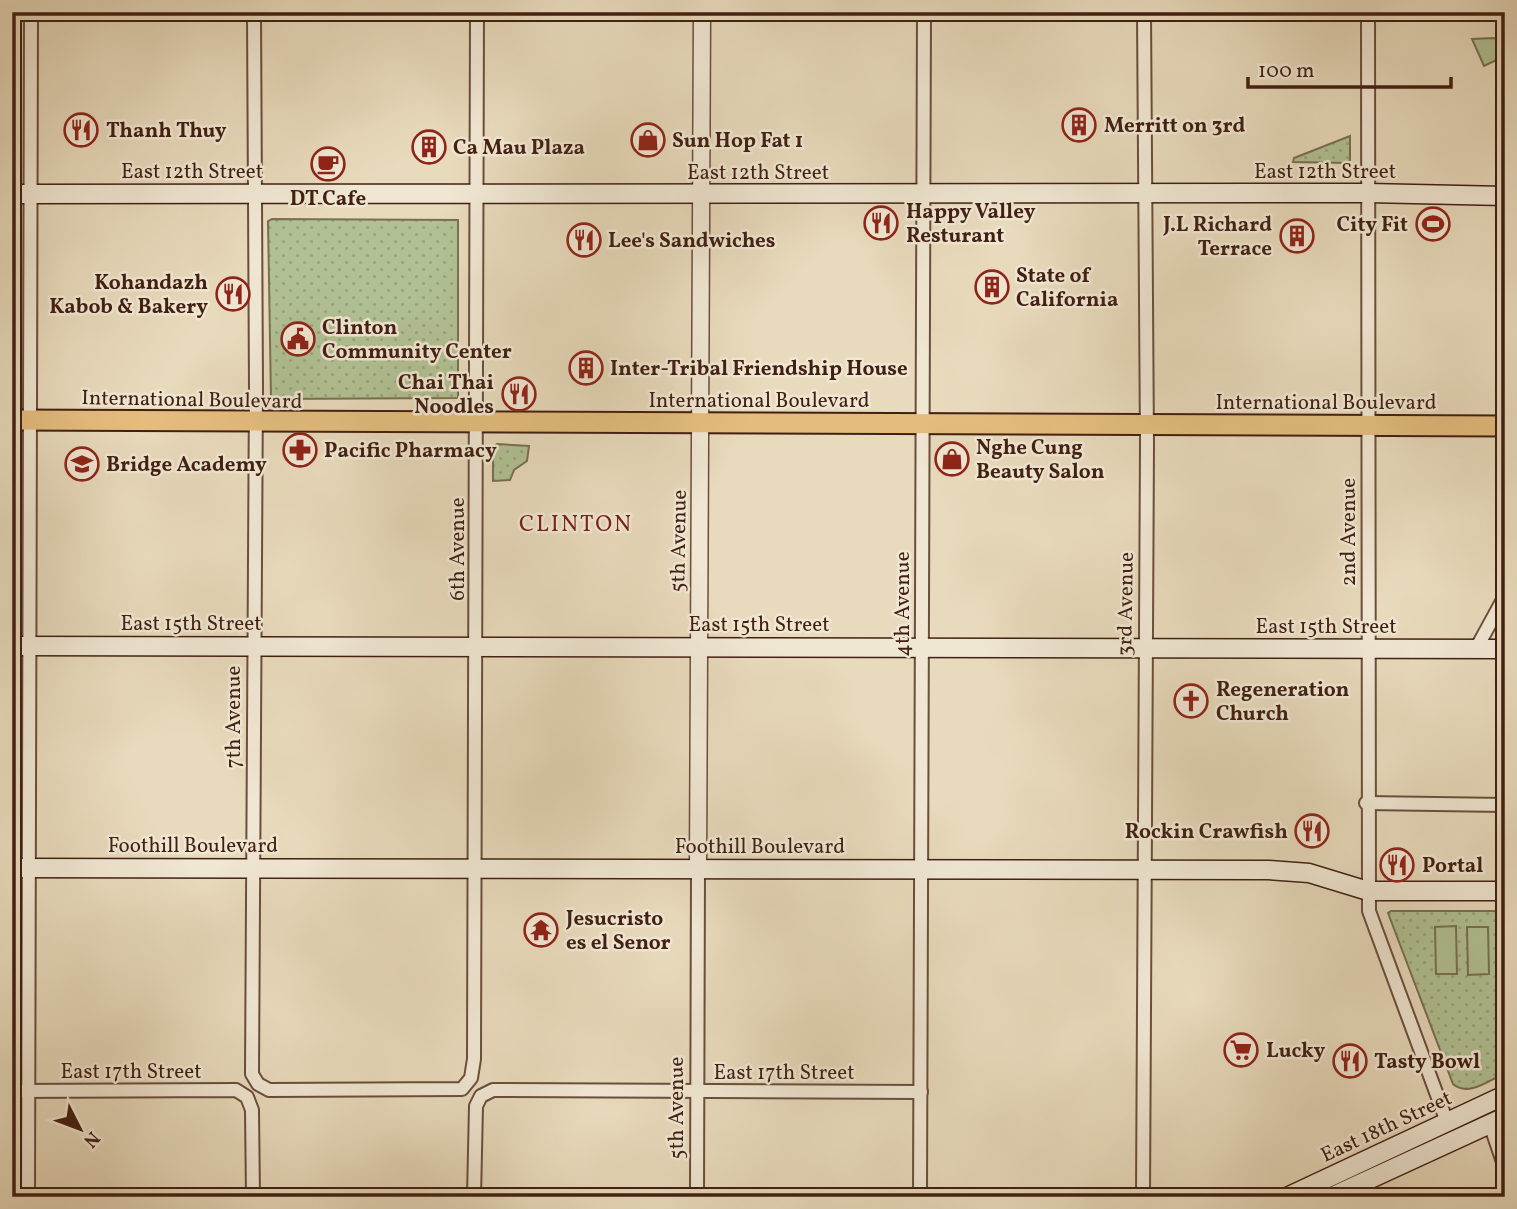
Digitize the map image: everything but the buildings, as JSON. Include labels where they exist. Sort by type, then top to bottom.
[{"type":"main road","name":"East 12th Street","points":[[12,194],[1147,196],[1368,193],[1505,196]]},
{"type":"main road","name":"International Boulevard","points":[[22,420],[1505,426]]},
{"type":"main road","name":"East 15th Street","points":[[21,646],[1505,649]]},
{"type":"main road","name":"Foothill Boulevard","points":[[21,868],[1288,870],[1309,873],[1368,891],[1505,891]]},
{"type":"main road","name":"East 18th Street","points":[[1287,1197],[1505,1096]]},
{"type":"main road","name":"East 18th Street","points":[[1331,1197],[1497,1121]]},
{"type":"street","points":[[28,1197],[28,1091],[21,868],[21,646],[22,420],[32,194],[31,12]]},
{"type":"street","name":"7th Avenue","points":[[254,12],[255,867],[252,1074],[258,1084],[269,1090],[457,1090],[467,1084]]},
{"type":"street","name":"6th Avenue","points":[[467,1084],[474,1059],[477,12]]},
{"type":"street","name":"5th Avenue","points":[[697,1197],[702,12]]},
{"type":"street","name":"4th Avenue","points":[[920,1197],[924,12]]},
{"type":"street","name":"3rd Avenue","points":[[1143,1197],[1143,648],[1147,196],[1144,12]]},
{"type":"street","name":"2nd Avenue","points":[[1368,12],[1368,911],[1447,1122]]},
{"type":"street","points":[[1476,649],[1505,596]]},
{"type":"street","points":[[1366,803],[1505,805]]},
{"type":"street","name":"East 17th Street","points":[[12,1091],[236,1090],[247,1097],[252,1110],[253,1197]]},
{"type":"street","name":"East 17th Street","points":[[474,1197],[474,1120],[481,1096],[493,1090],[920,1092]]},
{"type":"street","points":[[1497,1121],[1505,1168]]},
{"type":"green space","points":[[1494,38],[1505,45],[1505,56],[1484,66],[1472,39]]},
{"type":"green space","points":[[1350,136],[1350,160],[1347,163],[1293,162],[1294,158]]},
{"type":"green space","points":[[458,220],[458,398],[271,399],[268,221]]},
{"type":"green space","points":[[497,444],[529,446],[527,461],[514,470],[510,480],[493,481],[493,448]]},
{"type":"green space","points":[[1505,911],[1505,1073],[1472,1088],[1459,1088],[1453,1084],[1388,913]]},
{"type":"green space","points":[[1456,926],[1457,974],[1436,974],[1435,927]]},
{"type":"green space","points":[[1467,927],[1488,927],[1489,974],[1468,975]]},
{"type":"place","name":"Merritt on 3rd","points":[[1079,125]]},
{"type":"place","name":"Thanh Thuy","points":[[81,130]]},
{"type":"place","name":"Sun Hop Fat 1","points":[[648,140]]},
{"type":"place","name":"Ca Mau Plaza","points":[[429,147]]},
{"type":"place","name":"DT Cafe","points":[[328,164]]},
{"type":"place","name":"Happy Valley Resturant","points":[[881,223]]},
{"type":"place","name":"City Fit","points":[[1433,224]]},
{"type":"place","name":"J.L Richard Terrace","points":[[1297,236]]},
{"type":"place","name":"Lee's Sandwiches","points":[[584,240]]},
{"type":"place","name":"State of California","points":[[992,287]]},
{"type":"place","name":"Kohandazh Kabob & Bakery","points":[[233,294]]},
{"type":"place","name":"Clinton Community Center","points":[[298,339]]},
{"type":"place","name":"Inter-Tribal Friendship House","points":[[586,368]]},
{"type":"place","name":"Chai Thai Noodles","points":[[519,394]]},
{"type":"place","name":"Pacific Pharmacy","points":[[300,450]]},
{"type":"place","name":"Nghe Cung Beauty Salon","points":[[952,459]]},
{"type":"place","name":"Bridge Academy","points":[[82,464]]},
{"type":"place","name":"Regeneration Church","points":[[1191,701]]},
{"type":"place","name":"Rockin Crawfish","points":[[1312,831]]},
{"type":"place","name":"Portal","points":[[1397,865]]},
{"type":"place","name":"Jesucristo es el Senor","points":[[541,930]]},
{"type":"place","name":"Lucky","points":[[1241,1050]]},
{"type":"place","name":"Tasty Bowl","points":[[1350,1061]]},
{"type":"district","name":"CLINTON","points":[[576,523]]}]
